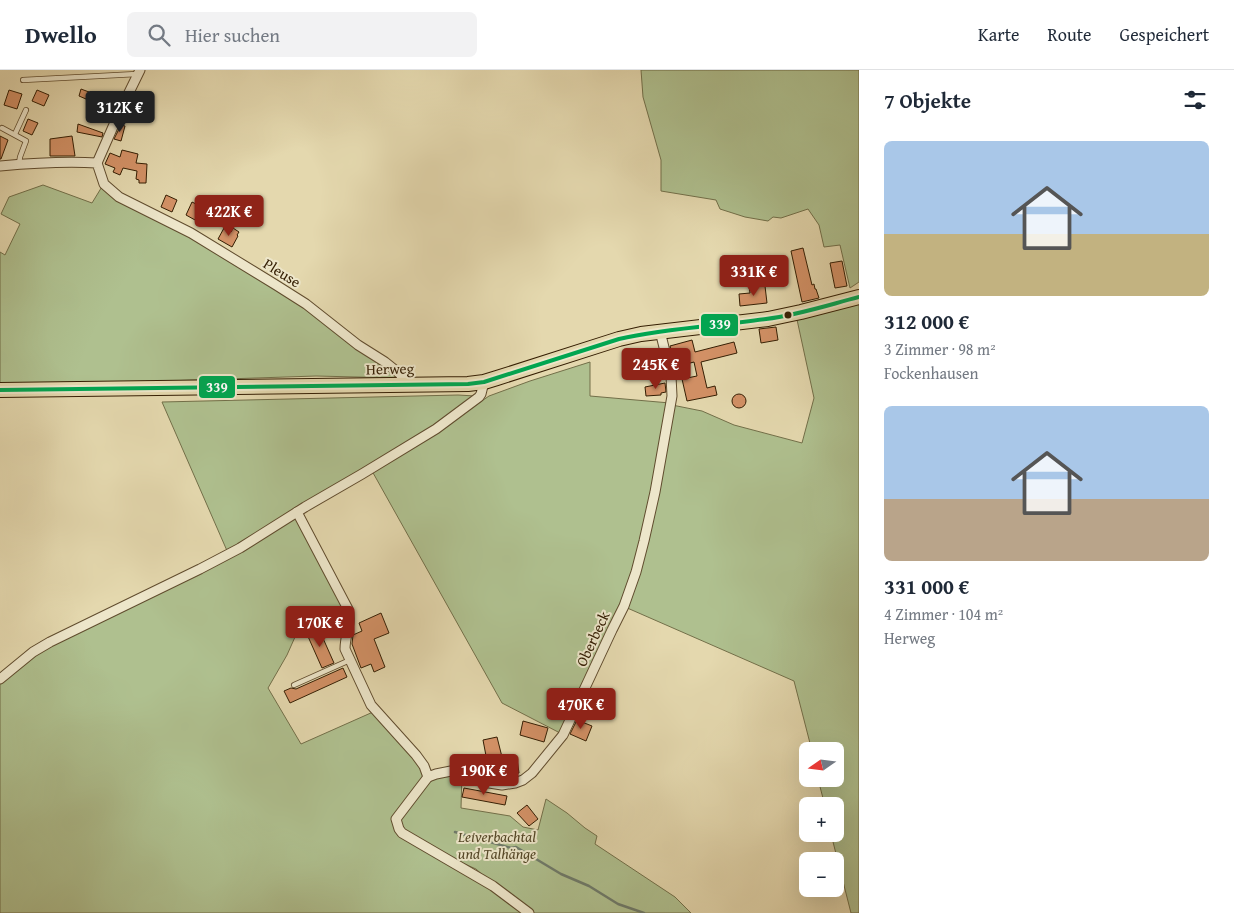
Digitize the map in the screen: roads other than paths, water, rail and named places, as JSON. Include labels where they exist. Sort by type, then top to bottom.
[{"type":"main road","name":"Herweg","points":[[0,390],[468,384],[484,382],[618,339],[660,331],[768,319],[816,309],[859,297]]},
{"type":"street","points":[[0,166],[42,162],[97,163],[118,113],[139,72]]},
{"type":"street","name":"Pleuse","points":[[97,163],[104,184],[118,197],[191,234],[306,304],[358,345],[400,374],[407,385]]},
{"type":"street","name":"Oberbeck","points":[[428,777],[461,769],[490,784],[502,786],[515,784],[532,773],[563,735],[624,606],[644,541],[655,492],[672,396],[671,376],[660,331]]},
{"type":"street","points":[[0,679],[33,652],[50,642],[216,561],[420,439],[462,411],[479,397],[484,382]]},
{"type":"street","points":[[297,512],[348,608],[350,618],[345,649],[371,704],[416,754],[424,766],[428,777],[396,819],[399,829],[402,833],[492,886],[529,913]]},
{"type":"lane","points":[[22,80],[139,72]]},
{"type":"lane","points":[[14,134],[26,110]]},
{"type":"lane","points":[[2,128],[26,140],[19,164]]},
{"type":"lane","points":[[294,686],[350,660]]},
{"type":"waterway","points":[[455,832],[511,848],[516,847],[561,874],[589,886],[618,904],[644,913]]},
{"type":"park label","name":"Leiverbachtal und Talhänge","points":[[497,846]]}]
